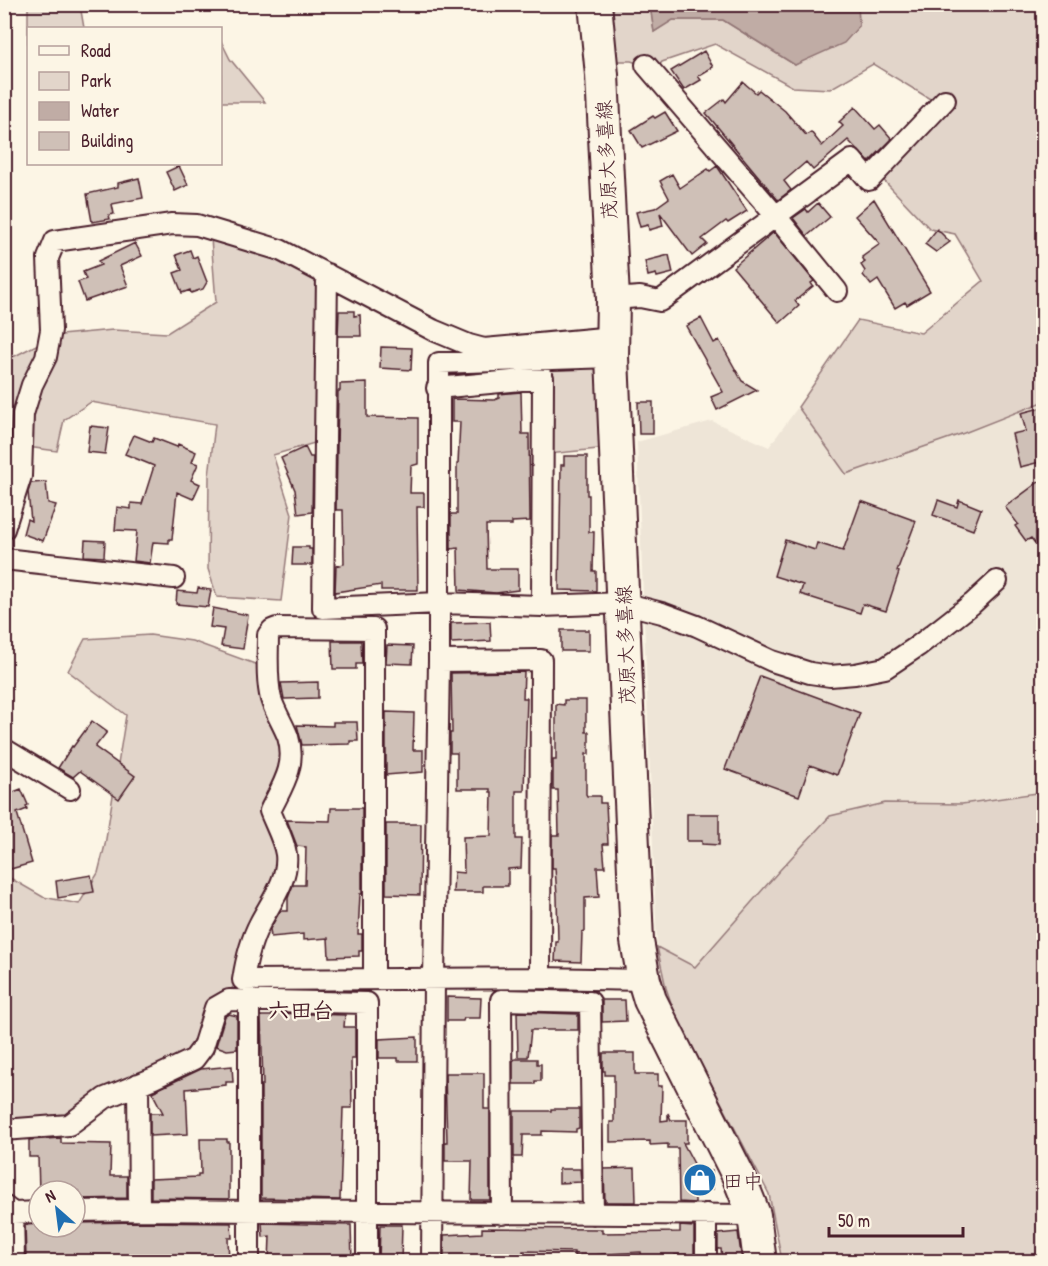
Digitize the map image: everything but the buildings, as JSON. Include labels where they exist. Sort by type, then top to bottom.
[{"type":"main road","name":"茂原大多喜線","points":[[595,4],[602,75],[613,299],[612,347],[637,941],[650,1000],[738,1176],[754,1215],[760,1262]]},
{"type":"street","points":[[646,65],[837,291]]},
{"type":"street","points":[[613,299],[640,297],[660,301],[852,160],[869,180],[945,100]]},
{"type":"street","points":[[4,529],[21,476],[23,414],[32,385],[46,357],[50,339],[48,258],[55,241],[172,224],[197,225],[280,250],[433,330],[476,347],[483,349],[612,347]]},
{"type":"street","points":[[327,274],[322,608],[439,603],[542,606],[623,603],[662,613],[697,626],[772,661],[810,673],[830,676],[885,668],[918,646],[972,604],[997,581]]},
{"type":"street","points":[[432,1262],[439,660],[437,388],[439,363],[612,347]]},
{"type":"street","points":[[437,388],[543,378],[542,606]]},
{"type":"street","points":[[4,559],[174,578]]},
{"type":"street","points":[[374,979],[374,629],[277,628],[268,635],[268,682],[272,701],[288,738],[290,763],[289,776],[270,811],[286,853],[286,867],[279,887],[259,924],[247,959],[243,980],[540,978],[644,980]]},
{"type":"street","points":[[439,660],[541,660],[540,978]]},
{"type":"street","points":[[4,749],[70,789]]},
{"type":"street","points":[[249,999],[249,1262]]},
{"type":"street","points":[[4,1130],[69,1125],[105,1098],[194,1059],[203,1047],[215,1008],[229,1000],[367,1003],[366,1262]]},
{"type":"street","points":[[502,1214],[501,1000],[590,1002],[593,1214]]},
{"type":"street","points":[[138,1084],[139,1210]]},
{"type":"street","points":[[12,1262],[14,1259],[9,1209],[27,1211]]},
{"type":"street","points":[[87,1211],[754,1215]]},
{"type":"street","points":[[706,1214],[706,1262]]},
{"type":"shaded area","points":[[1043,402],[1043,792],[962,804],[885,803],[830,816],[695,967],[657,947],[637,442],[712,421],[769,447],[798,407],[846,474],[964,433]]},
{"type":"green space","points":[[28,5],[80,5],[84,27],[28,27]]},
{"type":"green space","points":[[612,5],[650,5],[654,32],[672,20],[723,20],[795,65],[859,26],[858,5],[1043,5],[1043,402],[964,433],[846,474],[798,407],[858,320],[921,333],[983,281],[955,234],[930,229],[872,168],[935,102],[873,64],[830,89],[793,87],[715,44],[662,62],[656,69],[631,61],[617,61]]},
{"type":"green space","points":[[222,43],[230,59],[265,102],[222,102]]},
{"type":"green space","points":[[211,238],[250,248],[315,273],[320,286],[318,442],[273,455],[292,514],[281,601],[217,597],[208,569],[209,476],[215,424],[91,402],[64,420],[57,451],[27,447],[29,419],[61,335],[113,330],[167,333],[216,302]]},
{"type":"green space","points":[[44,341],[5,516],[5,358],[15,356]]},
{"type":"green space","points":[[594,364],[606,374],[608,448],[548,454],[548,369]]},
{"type":"green space","points":[[150,635],[192,641],[255,664],[263,663],[287,749],[272,793],[281,852],[263,908],[233,987],[225,996],[199,1046],[67,1121],[5,1124],[5,875],[43,897],[79,904],[98,873],[105,845],[126,715],[68,671],[85,639]]},
{"type":"green space","points":[[1043,792],[1043,1261],[782,1261],[769,1194],[675,1014],[666,988],[657,947],[695,967],[830,816],[885,803],[962,804]]},
{"type":"water","points":[[650,5],[858,5],[859,26],[844,43],[795,65],[723,20],[673,20],[654,32]]},
{"type":"place","name":"田中","points":[[700,1180]]},
{"type":"district","name":"六田台","points":[[301,1010]]}]
